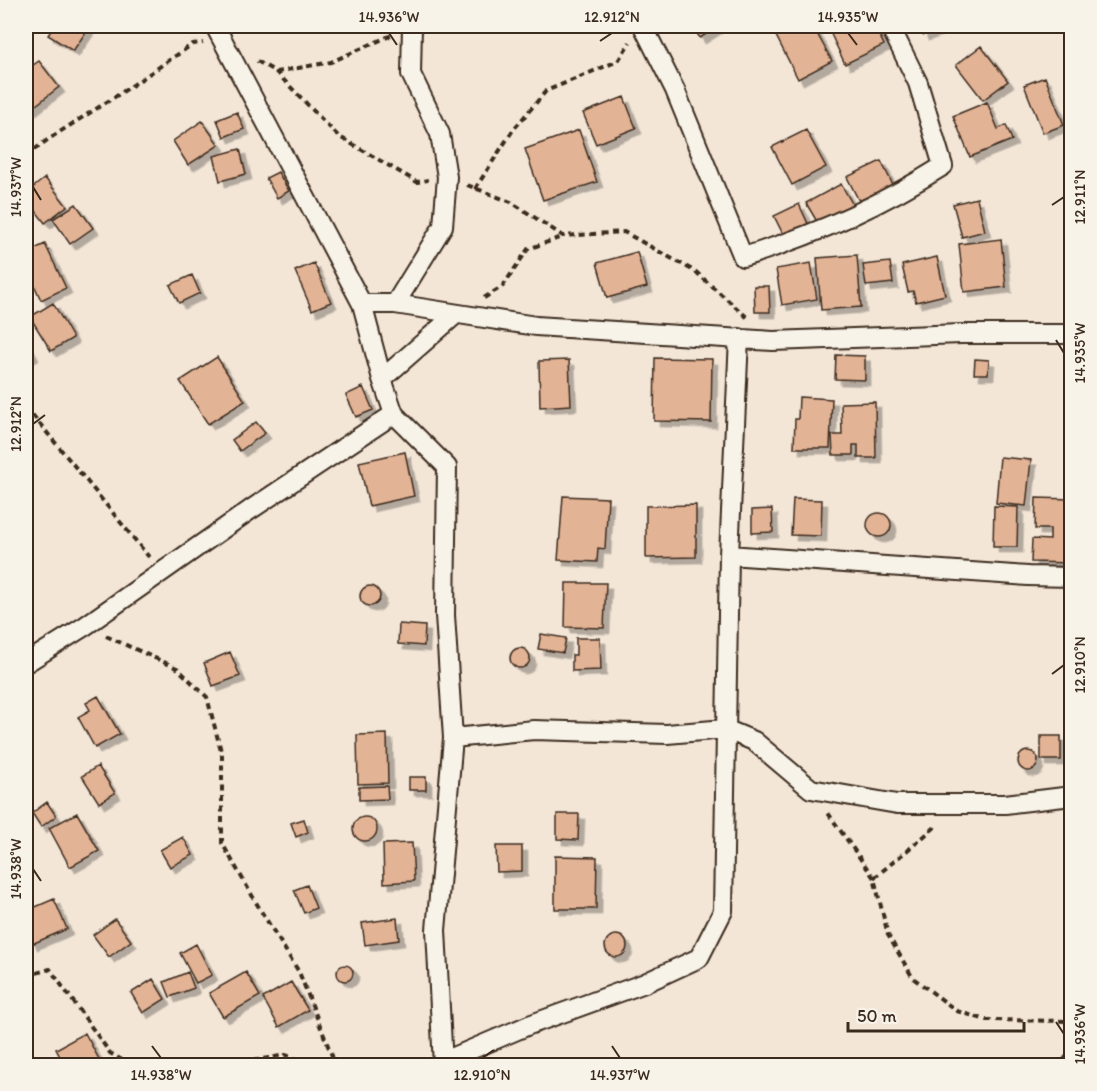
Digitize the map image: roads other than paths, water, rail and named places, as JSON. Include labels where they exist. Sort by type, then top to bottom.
[{"type":"street","points":[[395,304],[443,226],[447,177],[440,134],[411,74],[412,26]]},
{"type":"street","points":[[638,30],[675,90],[743,257],[791,243],[904,191],[943,166],[918,83],[891,26]]},
{"type":"street","points":[[219,33],[362,304],[394,414],[447,467],[446,615],[453,738],[436,930],[442,1064],[529,1025],[645,983],[699,958],[723,911],[729,555],[739,338]]},
{"type":"street","points":[[362,304],[395,304],[536,326],[773,341],[961,334],[1071,334]]},
{"type":"street","points":[[382,379],[456,314]]},
{"type":"street","points":[[26,663],[85,626],[394,414]]},
{"type":"street","points":[[729,555],[1071,577]]},
{"type":"street","points":[[453,738],[534,730],[667,734],[725,729],[754,741],[811,789],[897,804],[1005,804],[1071,796]]}]
